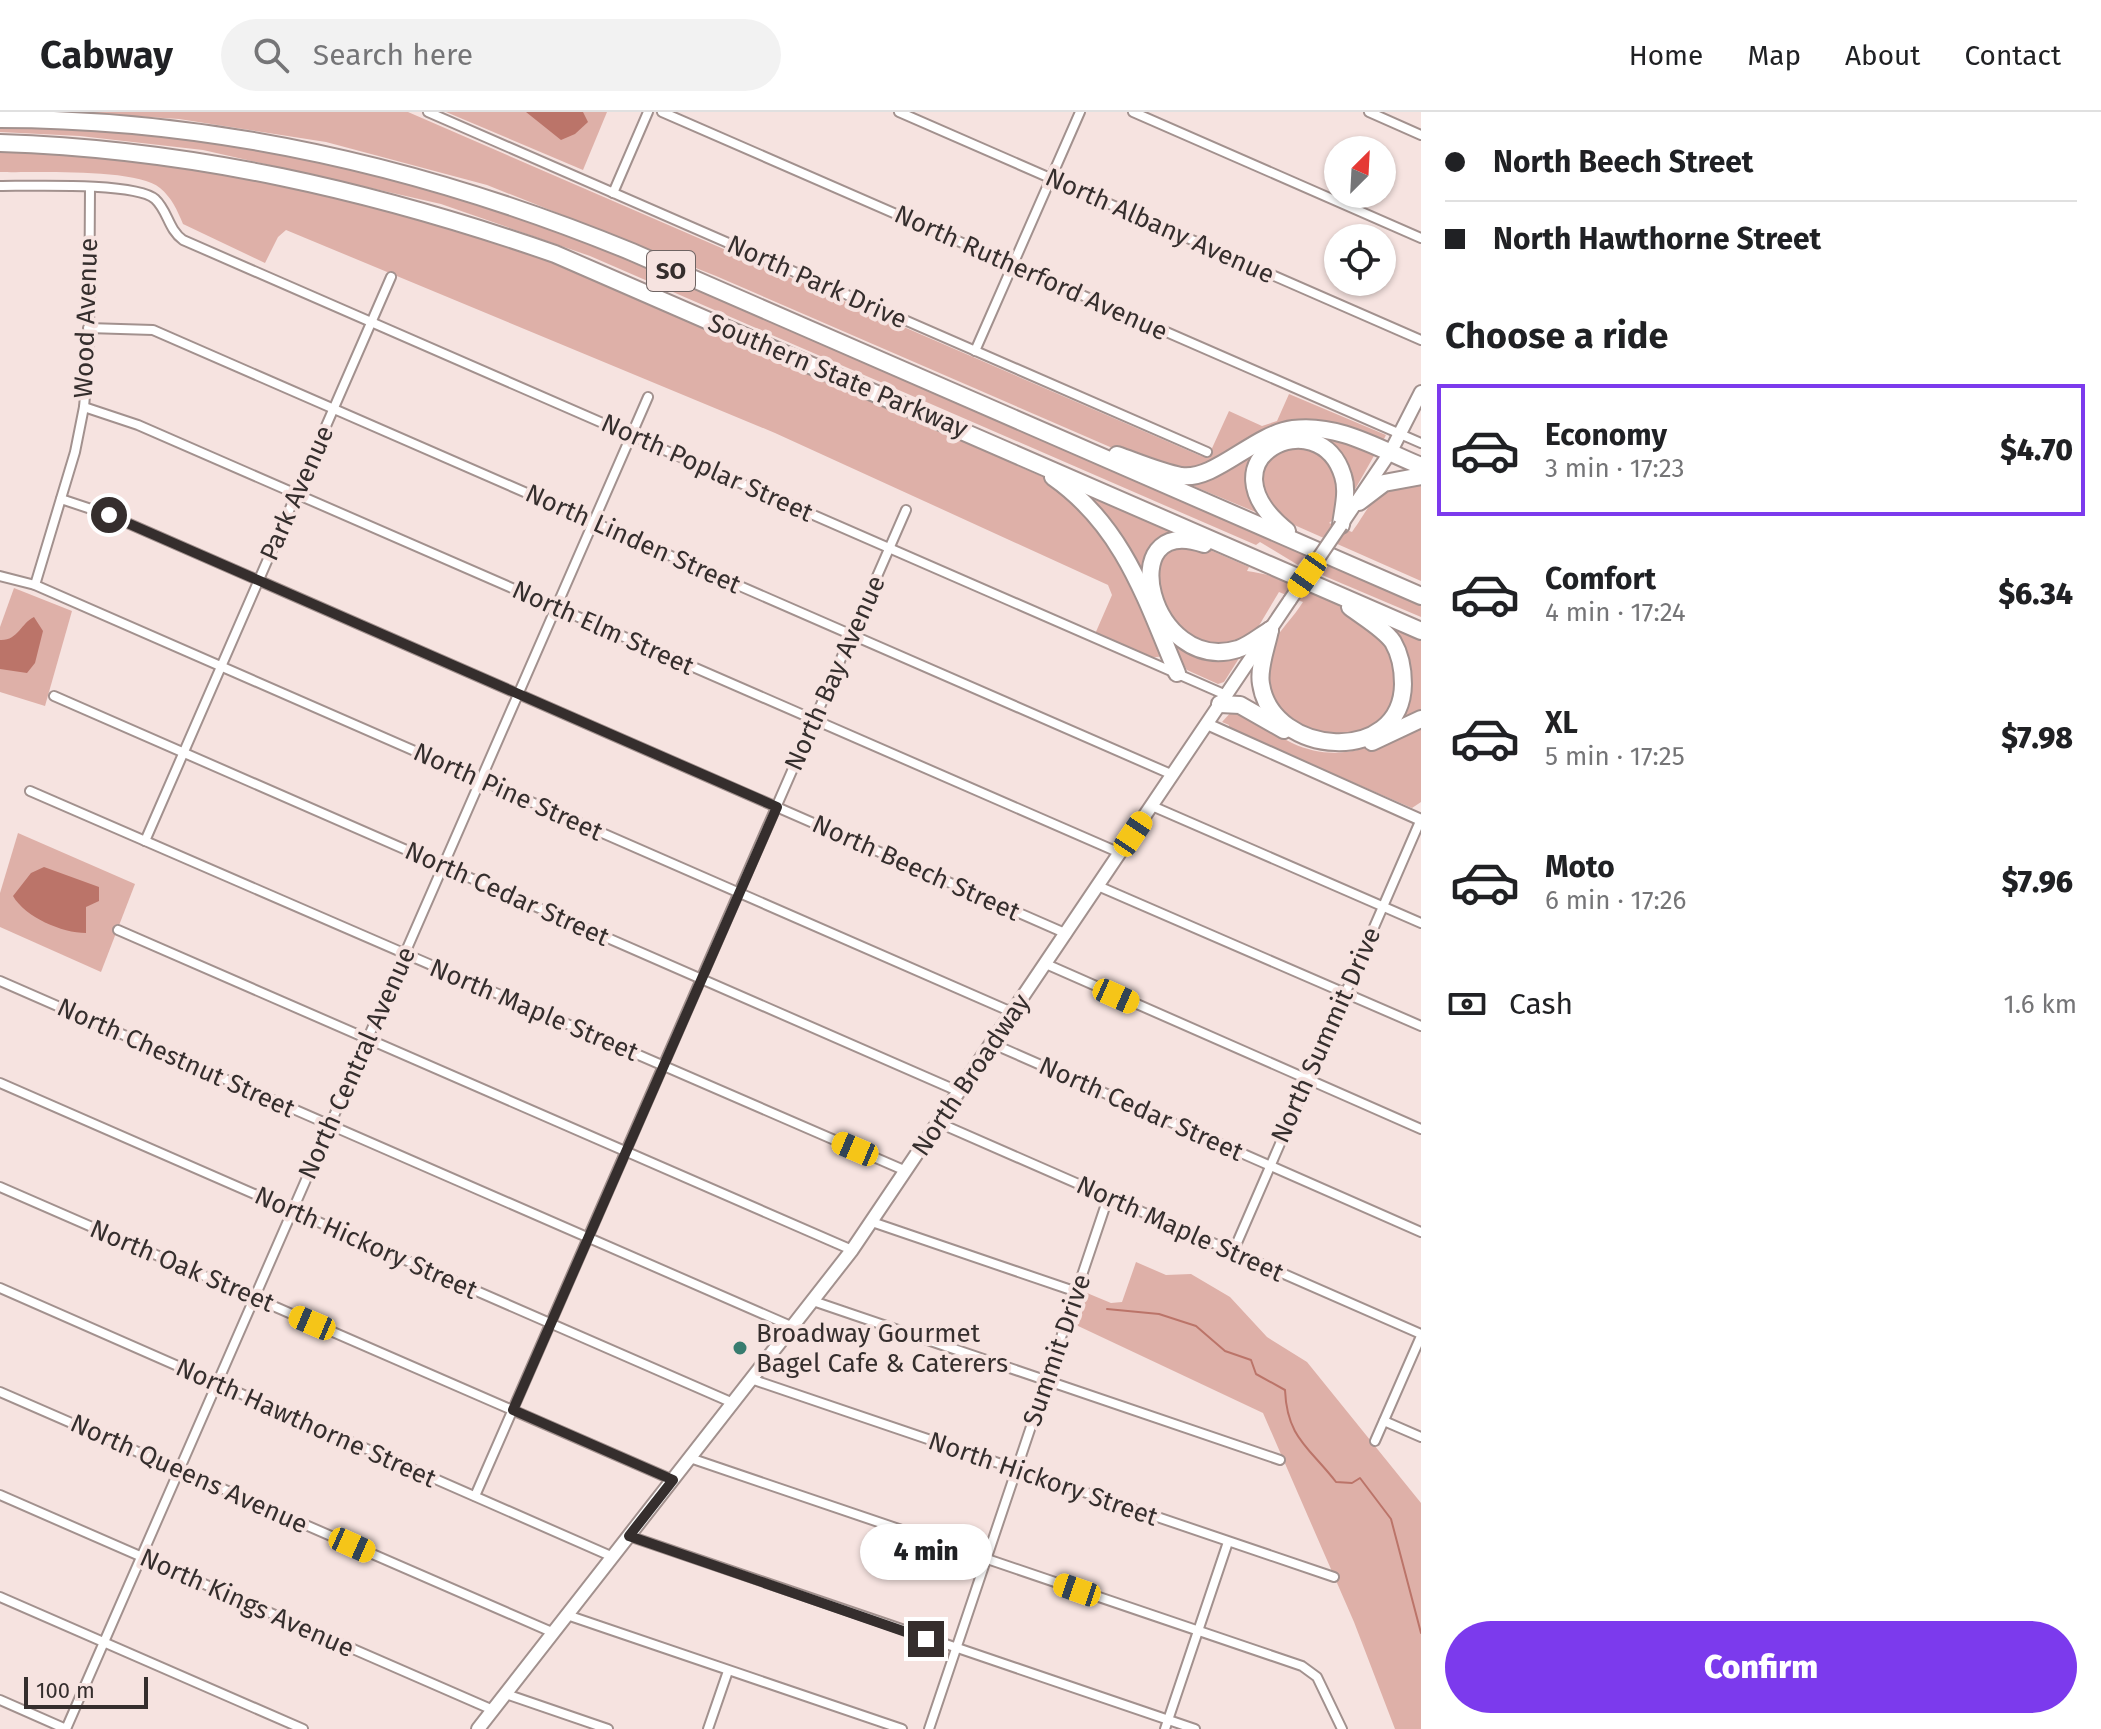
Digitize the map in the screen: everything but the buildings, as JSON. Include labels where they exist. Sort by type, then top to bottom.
[{"type":"highway","name":"Southern State Parkway","points":[[0,119],[93,121],[208,133],[288,146],[431,180],[522,209],[607,242],[1421,596]]},
{"type":"highway","name":"Southern State Parkway","points":[[0,143],[116,150],[203,161],[317,183],[452,219],[555,254],[1421,631]]},
{"type":"highway","points":[[1022,425],[1182,476],[1203,473],[1262,438],[1293,429],[1338,432],[1391,451],[1421,466]]},
{"type":"highway","points":[[1308,546],[1273,519],[1258,502],[1253,480],[1257,463],[1274,445],[1286,440],[1311,441],[1333,456],[1345,485],[1341,525]]},
{"type":"highway","points":[[1018,454],[1069,489],[1109,528],[1177,673]]},
{"type":"highway","points":[[1359,502],[1384,483],[1421,476]]},
{"type":"highway","points":[[1270,630],[1242,648],[1229,651],[1215,652],[1192,644],[1167,623],[1156,607],[1149,573],[1159,550],[1180,539],[1280,569]]},
{"type":"highway","points":[[1350,564],[1421,587]]},
{"type":"highway","points":[[1270,630],[1261,685],[1266,699],[1285,726],[1311,738],[1343,743],[1357,741],[1382,729],[1401,701],[1402,672],[1398,654],[1391,640],[1331,592]]},
{"type":"highway","points":[[1223,699],[1304,740],[1330,746],[1377,740],[1421,719]]},
{"type":"main road","name":"North Broadway","points":[[478,1729],[872,1222],[1359,502],[1391,451],[1421,392]]},
{"type":"street","name":"North Park Drive","points":[[428,112],[1207,452]]},
{"type":"street","points":[[613,193],[648,112]]},
{"type":"street","name":"North Rutherford Avenue","points":[[662,112],[1400,434]]},
{"type":"street","name":"North Albany Avenue","points":[[899,112],[1421,340]]},
{"type":"street","points":[[975,351],[1080,112]]},
{"type":"street","points":[[1133,112],[1421,238]]},
{"type":"street","points":[[1369,112],[1421,135]]},
{"type":"street","points":[[0,186],[90,188]]},
{"type":"street","name":"North Poplar Street","points":[[90,188],[127,188],[148,194],[159,203],[175,234],[187,241],[1177,673],[1223,699]]},
{"type":"street","name":"Wood Avenue","points":[[35,585],[84,407],[90,188]]},
{"type":"street","name":"Park Avenue","points":[[145,841],[391,277]]},
{"type":"street","name":"North Linden Street","points":[[88,328],[153,330],[1173,775]]},
{"type":"street","name":"North Central Avenue","points":[[66,1729],[648,397]]},
{"type":"street","name":"North Elm Street","points":[[84,407],[138,425],[1120,853]]},
{"type":"street","points":[[1400,434],[1421,443]]},
{"type":"street","name":"North Beech Street","points":[[61,499],[109,515],[1067,934]]},
{"type":"street","name":"North Bay Avenue","points":[[475,1496],[906,510]]},
{"type":"street","name":"North Pine Street","points":[[0,576],[35,585],[1014,1013]]},
{"type":"street","name":"North Cedar Street","points":[[54,696],[960,1092]]},
{"type":"street","points":[[1207,724],[1421,820]]},
{"type":"street","name":"North Maple Street","points":[[30,791],[906,1171]]},
{"type":"street","points":[[1152,806],[1421,923]]},
{"type":"street","name":"North Summit Drive","points":[[1233,1252],[1421,820]]},
{"type":"street","points":[[1098,886],[1421,1026]]},
{"type":"street","points":[[118,930],[852,1250]]},
{"type":"street","points":[[1046,964],[1421,1129]]},
{"type":"street","name":"North Chestnut Street","points":[[0,981],[793,1327]]},
{"type":"street","name":"North Cedar Street","points":[[993,1044],[1421,1232]]},
{"type":"street","name":"North Hickory Street","points":[[0,1083],[733,1403]]},
{"type":"street","name":"North Maple Street","points":[[939,1123],[1421,1335]]},
{"type":"street","name":"North Oak Street","points":[[0,1187],[673,1480]]},
{"type":"street","name":"Summit Drive","points":[[929,1729],[1108,1198]]},
{"type":"street","points":[[872,1222],[1077,1292]]},
{"type":"street","name":"North Hawthorne Street","points":[[0,1288],[613,1557]]},
{"type":"street","points":[[813,1301],[1280,1460]]},
{"type":"street","points":[[1375,1441],[1421,1335]]},
{"type":"street","name":"North Hickory Street","points":[[751,1379],[1334,1577]]},
{"type":"street","name":"North Queens Avenue","points":[[0,1392],[554,1633]]},
{"type":"street","points":[[1384,1421],[1421,1437]]},
{"type":"street","points":[[690,1458],[1302,1666],[1314,1674],[1342,1729]]},
{"type":"street","name":"North Kings Avenue","points":[[0,1495],[493,1710]]},
{"type":"street","points":[[629,1536],[1167,1724],[1195,1729]]},
{"type":"street","points":[[1167,1724],[1228,1542]]},
{"type":"street","points":[[0,1597],[303,1729]]},
{"type":"street","points":[[567,1615],[902,1729]]},
{"type":"street","points":[[708,1729],[728,1671]]},
{"type":"street","points":[[506,1694],[608,1729]]},
{"type":"street","points":[[0,1700],[66,1729]]},
{"type":"shaded area","points":[[70,112],[408,112],[1201,456],[1208,457],[1229,411],[1262,426],[1277,421],[1289,394],[1386,435],[1383,441],[1321,424],[1196,471],[1147,463],[716,276],[487,185],[326,142],[179,119]]},
{"type":"shaded area","points":[[446,112],[607,112],[583,170]]},
{"type":"shaded area","points":[[526,112],[583,112],[588,122],[575,134],[561,140]]},
{"type":"shaded area","points":[[0,125],[81,127],[207,138],[390,174],[597,244],[1306,555],[1298,565],[1260,542],[1256,545],[590,256],[441,204],[203,150],[80,136],[0,132]]},
{"type":"shaded area","points":[[0,152],[147,161],[293,186],[436,223],[575,270],[1059,484],[1121,553],[1164,656],[1150,658],[1095,634],[1112,595],[1108,585],[775,433],[286,230],[278,237],[265,263],[183,224],[168,196],[148,182],[108,174],[0,172]]},
{"type":"shaded area","points":[[1325,432],[1375,454],[1349,500],[1322,440],[1258,454],[1258,513],[1181,481],[1251,448]]},
{"type":"shaded area","points":[[1285,443],[1326,452],[1341,475],[1334,519],[1329,523],[1352,532],[1378,495],[1393,487],[1421,482],[1421,581],[1283,520],[1269,508],[1259,469]]},
{"type":"shaded area","points":[[1093,497],[1176,531],[1177,535],[1147,567],[1134,570],[1092,501]]},
{"type":"shaded area","points":[[1194,543],[1249,567],[1247,571],[1282,579],[1314,592],[1387,640],[1395,656],[1398,680],[1395,702],[1384,720],[1360,735],[1341,738],[1304,729],[1275,704],[1266,688],[1265,660],[1273,642],[1303,602],[1279,592],[1254,634],[1223,649],[1191,636],[1173,624],[1158,594],[1158,561],[1161,551]]},
{"type":"shaded area","points":[[1330,563],[1421,603],[1421,617],[1322,575]]},
{"type":"shaded area","points":[[14,588],[72,611],[45,706],[0,692],[0,627]]},
{"type":"shaded area","points":[[34,617],[43,631],[35,663],[27,673],[0,669],[0,640],[11,638]]},
{"type":"shaded area","points":[[1396,629],[1421,638],[1421,714],[1395,722],[1403,716],[1393,633]]},
{"type":"shaded area","points":[[1179,640],[1243,652],[1224,682],[1218,684],[1187,670],[1170,642]]},
{"type":"shaded area","points":[[1233,710],[1292,743],[1326,752],[1358,750],[1390,739],[1421,723],[1421,802],[1412,808],[1228,728],[1229,725],[1222,722]]},
{"type":"shaded area","points":[[18,833],[135,884],[101,972],[0,927],[0,893]]},
{"type":"shaded area","points":[[44,867],[99,887],[99,901],[86,907],[86,933],[66,930],[35,917],[13,896],[31,873]]},
{"type":"shaded area","points":[[1136,1262],[1166,1275],[1191,1274],[1230,1297],[1267,1337],[1307,1362],[1421,1503],[1421,1729],[1395,1729],[1354,1622],[1263,1413],[1076,1325],[1079,1324],[1087,1293],[1111,1303],[1122,1302]]},
{"type":"waterway","points":[[1107,1309],[1159,1314],[1196,1326],[1225,1351],[1251,1360],[1256,1374],[1285,1390],[1290,1420],[1301,1441],[1336,1482],[1352,1483],[1360,1478],[1391,1519],[1421,1633]]},
{"type":"place","name":"Broadway Gourmet Bagel Cafe & Caterers","points":[[740,1348]]},
{"type":"route","points":[[109,515],[777,807],[513,1410],[673,1480],[629,1536],[926,1639]]}]
